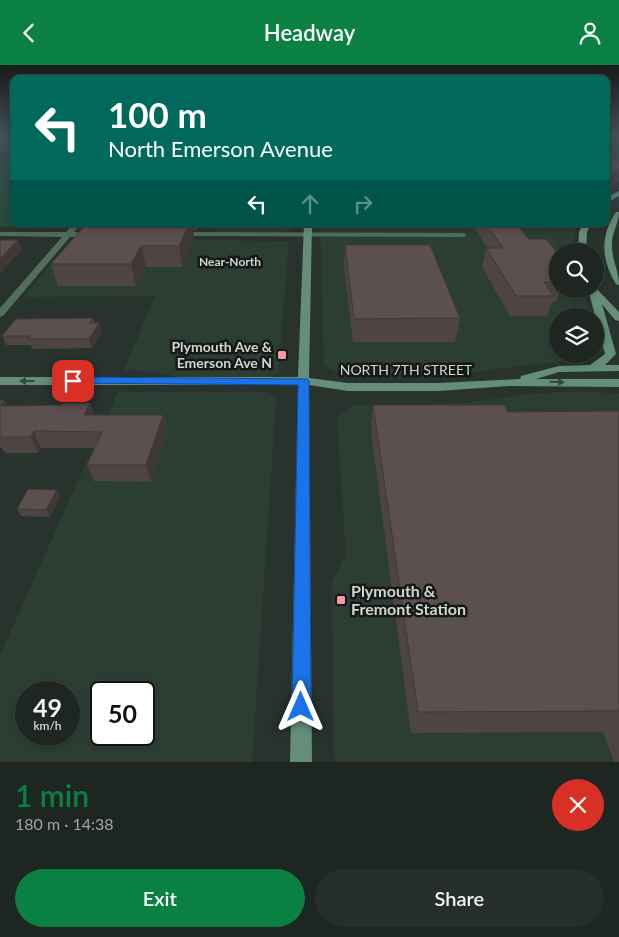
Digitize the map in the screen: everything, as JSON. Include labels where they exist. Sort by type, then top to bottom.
[{"type":"main road","points":[[619,215],[610,228],[607,245],[612,267],[619,282]]},
{"type":"main road","points":[[301,762],[303,381],[308,227]]},
{"type":"main road","points":[[582,243],[585,227]]},
{"type":"main road","points":[[593,368],[611,354],[596,298]]},
{"type":"main road","points":[[602,298],[619,318]]},
{"type":"main road","name":"NORTH 7TH STREET","points":[[508,382],[560,369],[619,368]]},
{"type":"main road","name":"NORTH 7TH STREET","points":[[0,381],[303,381],[348,387],[438,387],[508,382],[619,383]]},
{"type":"street","points":[[0,314],[75,227]]},
{"type":"street","points":[[170,234],[463,235]]},
{"type":"street","points":[[0,235],[101,235]]},
{"type":"shaded area","points":[[216,227],[291,227],[291,230],[283,233],[215,233]]},
{"type":"shaded area","points":[[320,227],[576,227],[573,243],[549,243],[549,298],[585,298],[588,308],[549,308],[549,363],[464,374],[344,374],[330,370],[324,363]]},
{"type":"shaded area","points":[[77,239],[289,241],[278,372],[269,378],[179,377],[146,371],[124,370],[155,296],[24,297],[68,242]]},
{"type":"shaded area","points":[[118,392],[265,392],[271,394],[276,400],[252,762],[0,762],[0,655]]},
{"type":"shaded area","points":[[539,393],[619,393],[619,762],[334,762],[332,583],[346,555],[337,419],[340,414],[354,405],[391,406],[462,403]]},
{"type":"green space","points":[[0,168],[10,168],[10,227],[0,227]]},
{"type":"building","points":[[610,168],[619,169],[610,174]]},
{"type":"building","points":[[83,227],[188,227],[179,246],[141,246],[131,264],[51,264]]},
{"type":"building","points":[[489,227],[519,227],[529,239],[546,239],[549,243],[549,282],[544,282],[549,289],[549,296],[516,296],[486,248],[503,248]]},
{"type":"building","points":[[0,240],[18,240],[0,259]]},
{"type":"building","points":[[345,245],[430,245],[460,318],[354,319]]},
{"type":"building","points":[[93,318],[90,323],[99,323],[89,339],[28,339],[31,336],[2,336],[16,319]]},
{"type":"building","points":[[90,403],[84,415],[163,415],[146,465],[87,465],[102,432],[34,431],[31,437],[0,437],[0,406]]},
{"type":"building","points":[[373,405],[505,405],[508,412],[619,411],[619,711],[418,712]]},
{"type":"building","points":[[28,489],[57,490],[46,510],[17,509]]},
{"type":"place","name":"Plymouth Ave & Emerson Ave N","points":[[282,355]]},
{"type":"place","name":"Plymouth & Fremont Station","points":[[341,600]]},
{"type":"district","name":"Near-North","points":[[230,262]]},
{"type":"route","points":[[73,381],[303,381],[301,707]]}]
